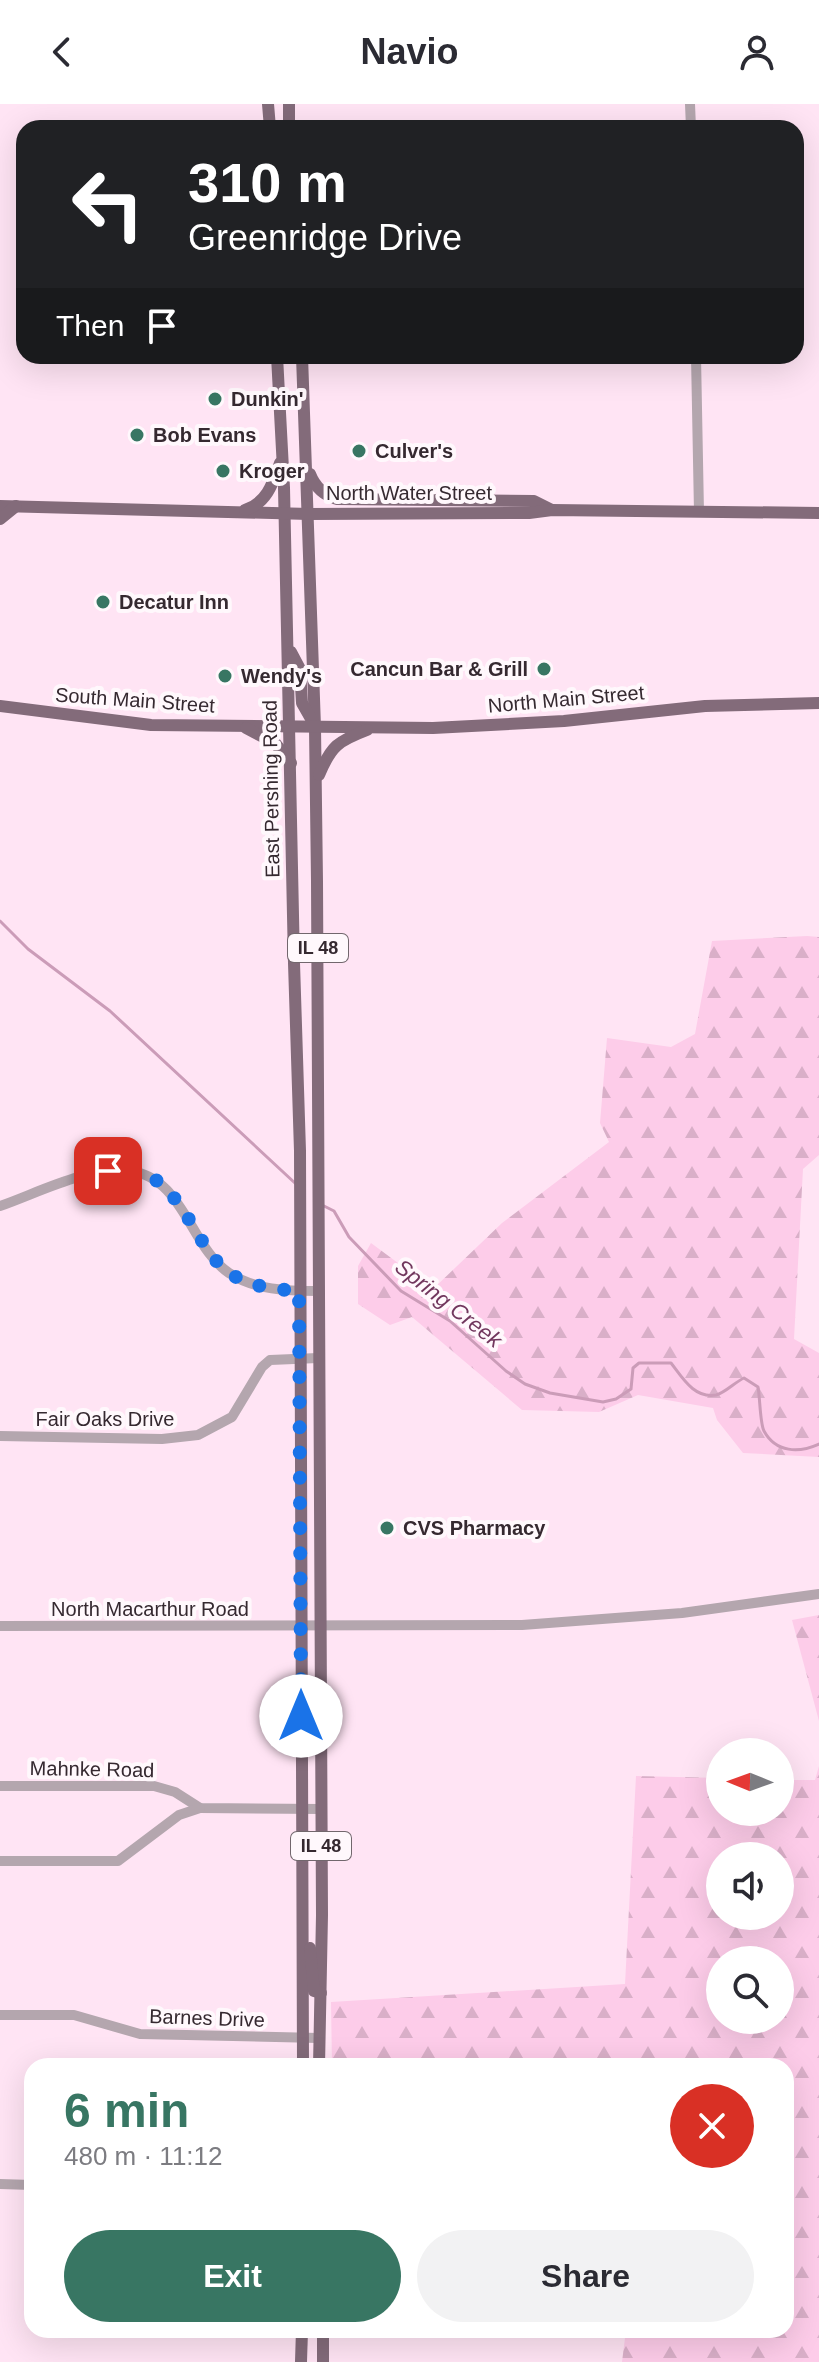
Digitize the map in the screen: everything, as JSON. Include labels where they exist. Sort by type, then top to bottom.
[{"type":"main road","name":"East Pershing Road","points":[[277,364],[291,727],[300,1151],[299,1291]]},
{"type":"main road","name":"IL 48","points":[[302,364],[316,781],[321,1809],[319,2058]]},
{"type":"main road","points":[[237,512],[253,507],[265,497],[283,457]]},
{"type":"main road","points":[[307,468],[320,490],[337,499],[534,501],[552,510]]},
{"type":"main road","name":"North Water Street","points":[[0,506],[309,514],[529,513],[552,510],[819,513]]},
{"type":"main road","points":[[0,519],[16,506]]},
{"type":"main road","points":[[288,646],[300,669],[302,703],[315,727]]},
{"type":"main road","name":"North Main Street","points":[[315,727],[494,726],[705,706],[819,703]]},
{"type":"main road","name":"South Main Street","points":[[0,706],[151,725],[315,727]]},
{"type":"main road","points":[[244,727],[275,743],[291,763]]},
{"type":"main road","points":[[316,781],[333,747],[344,739],[373,728]]},
{"type":"main road","name":"IL 48","points":[[299,1291],[303,2058]]},
{"type":"main road","points":[[303,1893],[309,1924],[314,1991],[321,1993]]},
{"type":"main road","points":[[301,2362],[302,2338]]},
{"type":"main road","points":[[323,2338],[323,2362]]},
{"type":"street","points":[[696,364],[699,512]]},
{"type":"street","points":[[0,1206],[88,1175],[132,1171],[150,1176],[162,1186],[176,1201],[218,1263],[229,1273],[263,1288],[318,1291]]},
{"type":"street","name":"Fair Oaks Drive","points":[[0,1436],[162,1439],[198,1435],[232,1417],[262,1367],[270,1360],[318,1358]]},
{"type":"street","name":"North Macarthur Road","points":[[0,1626],[535,1625],[682,1613],[819,1594]]},
{"type":"street","name":"Mahnke Road","points":[[0,1786],[154,1786],[175,1792],[200,1808],[321,1809]]},
{"type":"street","points":[[0,1861],[118,1861],[179,1815],[200,1808]]},
{"type":"street","name":"Barnes Drive","points":[[0,2015],[74,2015],[140,2034],[319,2038]]},
{"type":"street","points":[[0,2184],[24,2185]]},
{"type":"green space","points":[[819,937],[819,1155],[803,1169],[794,1339],[819,1353],[819,1457],[743,1453],[717,1420],[713,1408],[638,1395],[599,1412],[522,1410],[412,1317],[390,1325],[358,1304],[358,1266],[371,1243],[433,1289],[502,1223],[609,1142],[600,1123],[607,1038],[671,1047],[695,1034],[712,941]]},
{"type":"green space","points":[[819,1615],[819,1721],[792,1620]]},
{"type":"green space","points":[[819,1766],[819,2362],[622,2362],[625,2338],[794,2338],[794,2058],[332,2058],[331,2002],[625,1984],[636,1776],[706,1778],[706,1826],[794,1826],[794,1780],[815,1780]]},
{"type":"waterway","name":"Spring Creek","points":[[0,921],[28,949],[110,1011],[296,1184]]},
{"type":"waterway","name":"Spring Creek","points":[[324,1206],[334,1211],[349,1237],[401,1291],[450,1321],[525,1384],[550,1393],[603,1402],[616,1399],[631,1389],[633,1368],[639,1363],[671,1363],[689,1386],[701,1394],[719,1394],[744,1378],[758,1387],[763,1428],[775,1444],[796,1450],[819,1444]]},
{"type":"place","name":"Dunkin'","points":[[215,399]]},
{"type":"place","name":"Bob Evans","points":[[137,435]]},
{"type":"place","name":"Culver's","points":[[359,451]]},
{"type":"place","name":"Kroger","points":[[223,471]]},
{"type":"place","name":"Decatur Inn","points":[[103,602]]},
{"type":"place","name":"Cancun Bar & Grill","points":[[544,669]]},
{"type":"place","name":"Wendy's","points":[[225,676]]},
{"type":"place","name":"CVS Pharmacy","points":[[387,1528]]},
{"type":"route","points":[[108,1171],[132,1171],[150,1176],[162,1186],[176,1201],[218,1263],[229,1273],[263,1288],[299,1291],[301,1716]]}]
